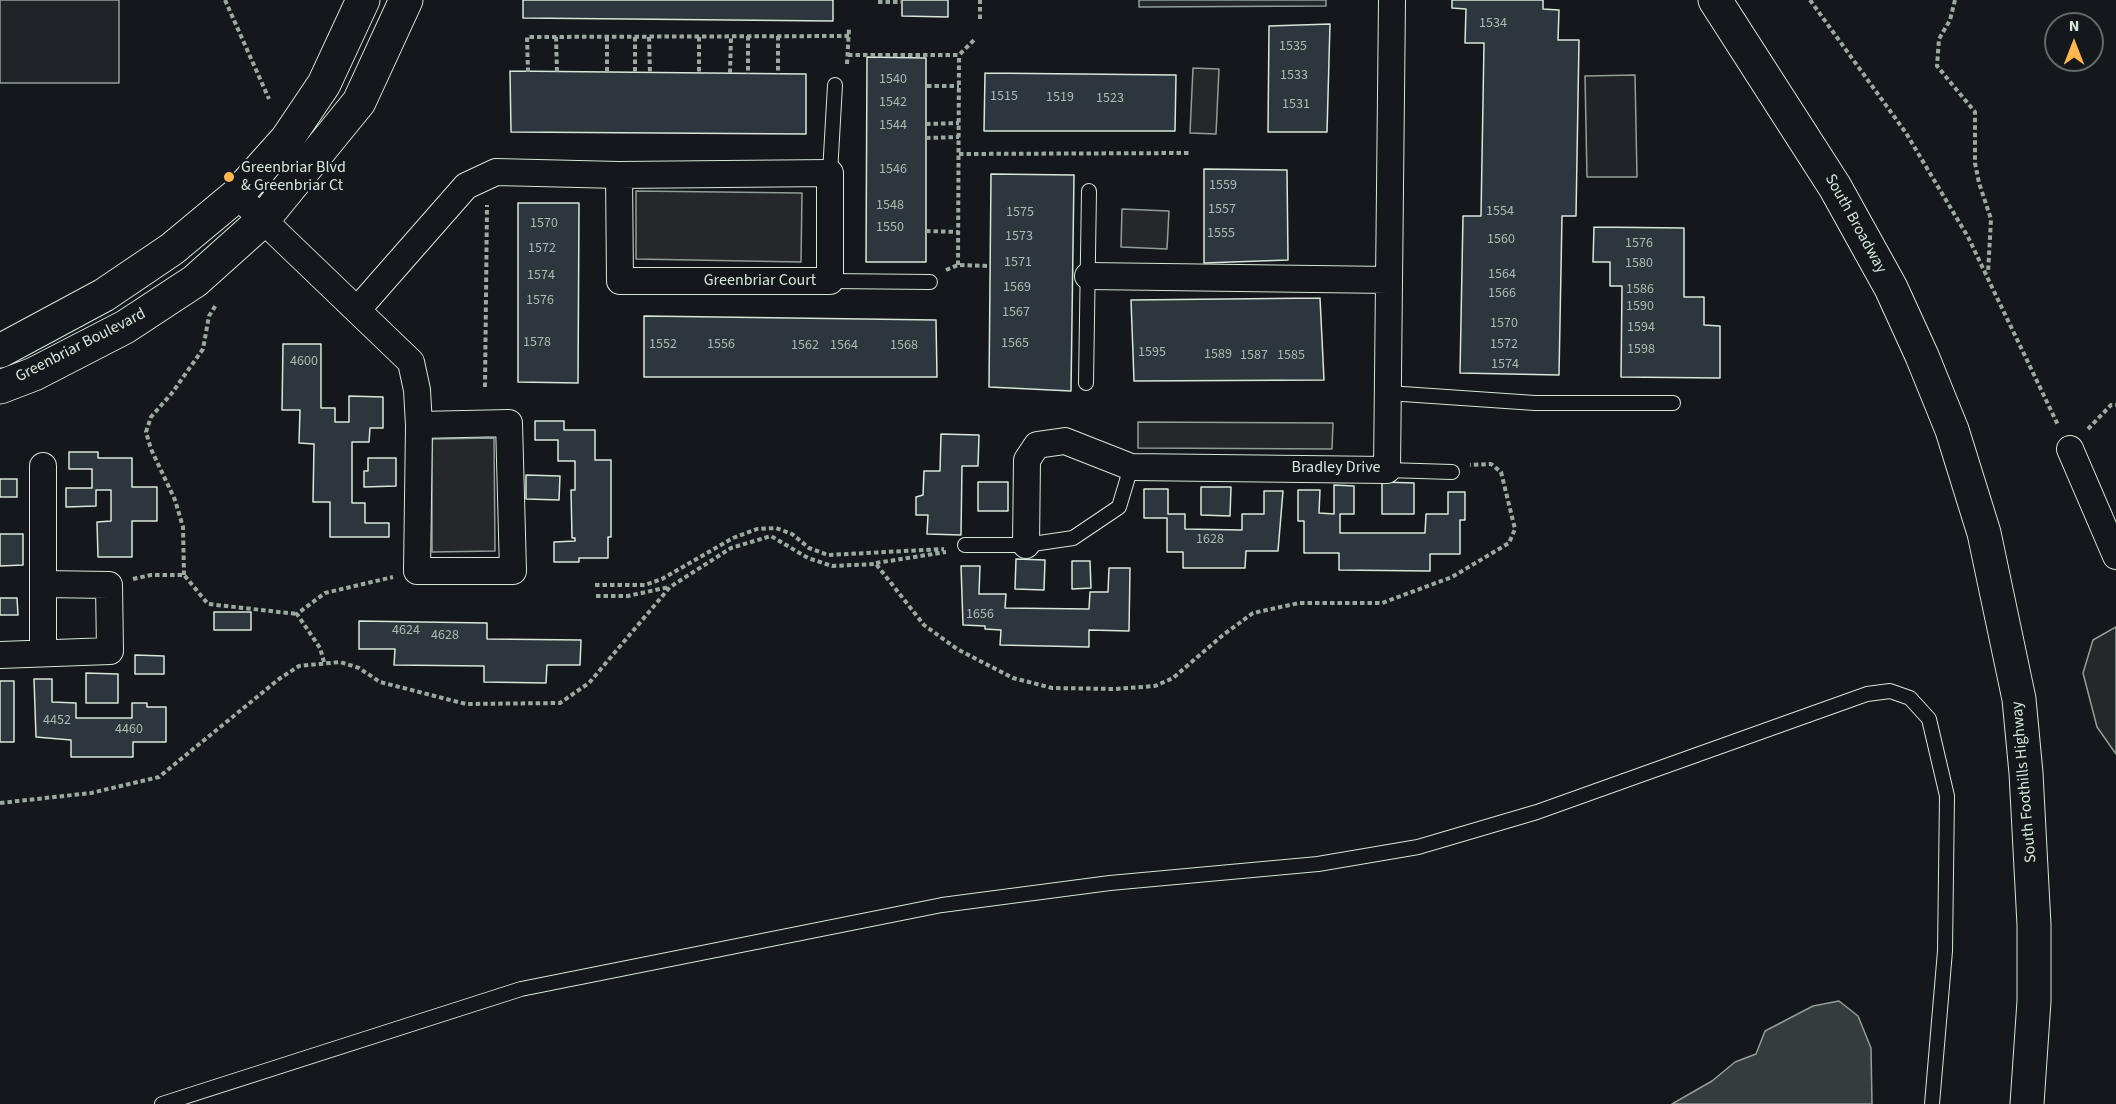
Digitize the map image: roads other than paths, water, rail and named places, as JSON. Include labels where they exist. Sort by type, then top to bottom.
[{"type":"main road","name":"Greenbriar Boulevard","points":[[0,351],[104,295],[172,249],[237,195],[287,139],[324,84],[363,0]]},
{"type":"main road","name":"Greenbriar Boulevard","points":[[0,387],[34,374],[125,327],[195,281],[262,221],[358,102],[406,0]]},
{"type":"main road","name":"South Broadway","points":[[1715,0],[1835,187],[1891,288],[1952,430],[1963,466]]},
{"type":"main road","name":"South Foothills Highway","points":[[1963,466],[1984,533],[2019,699],[2034,925],[2034,1001],[2027,1104]]},
{"type":"street","name":"Bradley Drive","points":[[1026,545],[1027,460],[1037,445],[1065,441],[1131,466],[1387,470],[1392,0]]},
{"type":"street","points":[[358,309],[466,186],[496,172],[619,175],[830,173]]},
{"type":"street","name":"Greenbriar Court","points":[[619,175],[620,281],[830,281],[830,173]]},
{"type":"street","points":[[237,195],[411,362],[417,390],[419,425],[417,571],[513,571],[509,423],[419,425]]},
{"type":"street","points":[[1088,276],[1389,280]]},
{"type":"street","points":[[2070,448],[2116,556]]},
{"type":"street","points":[[43,466],[44,652]]},
{"type":"street","points":[[0,655],[110,651],[109,585],[44,584]]},
{"type":"lane","points":[[830,173],[835,84]]},
{"type":"lane","points":[[1086,383],[1089,192]]},
{"type":"lane","points":[[830,281],[930,282]]},
{"type":"lane","points":[[1388,393],[1534,403],[1673,403]]},
{"type":"lane","points":[[965,545],[1026,545],[1073,538],[1119,507],[1131,466]]},
{"type":"lane","points":[[1387,470],[1452,472]]},
{"type":"lane","points":[[162,1104],[533,986],[942,905],[1110,883],[1318,864],[1418,847],[1537,812],[1867,694],[1890,691],[1910,698],[1929,719],[1947,796],[1945,951],[1932,1104]]},
{"type":"place","name":"Greenbriar Blvd & Greenbriar Ct","points":[[229,177]]}]
